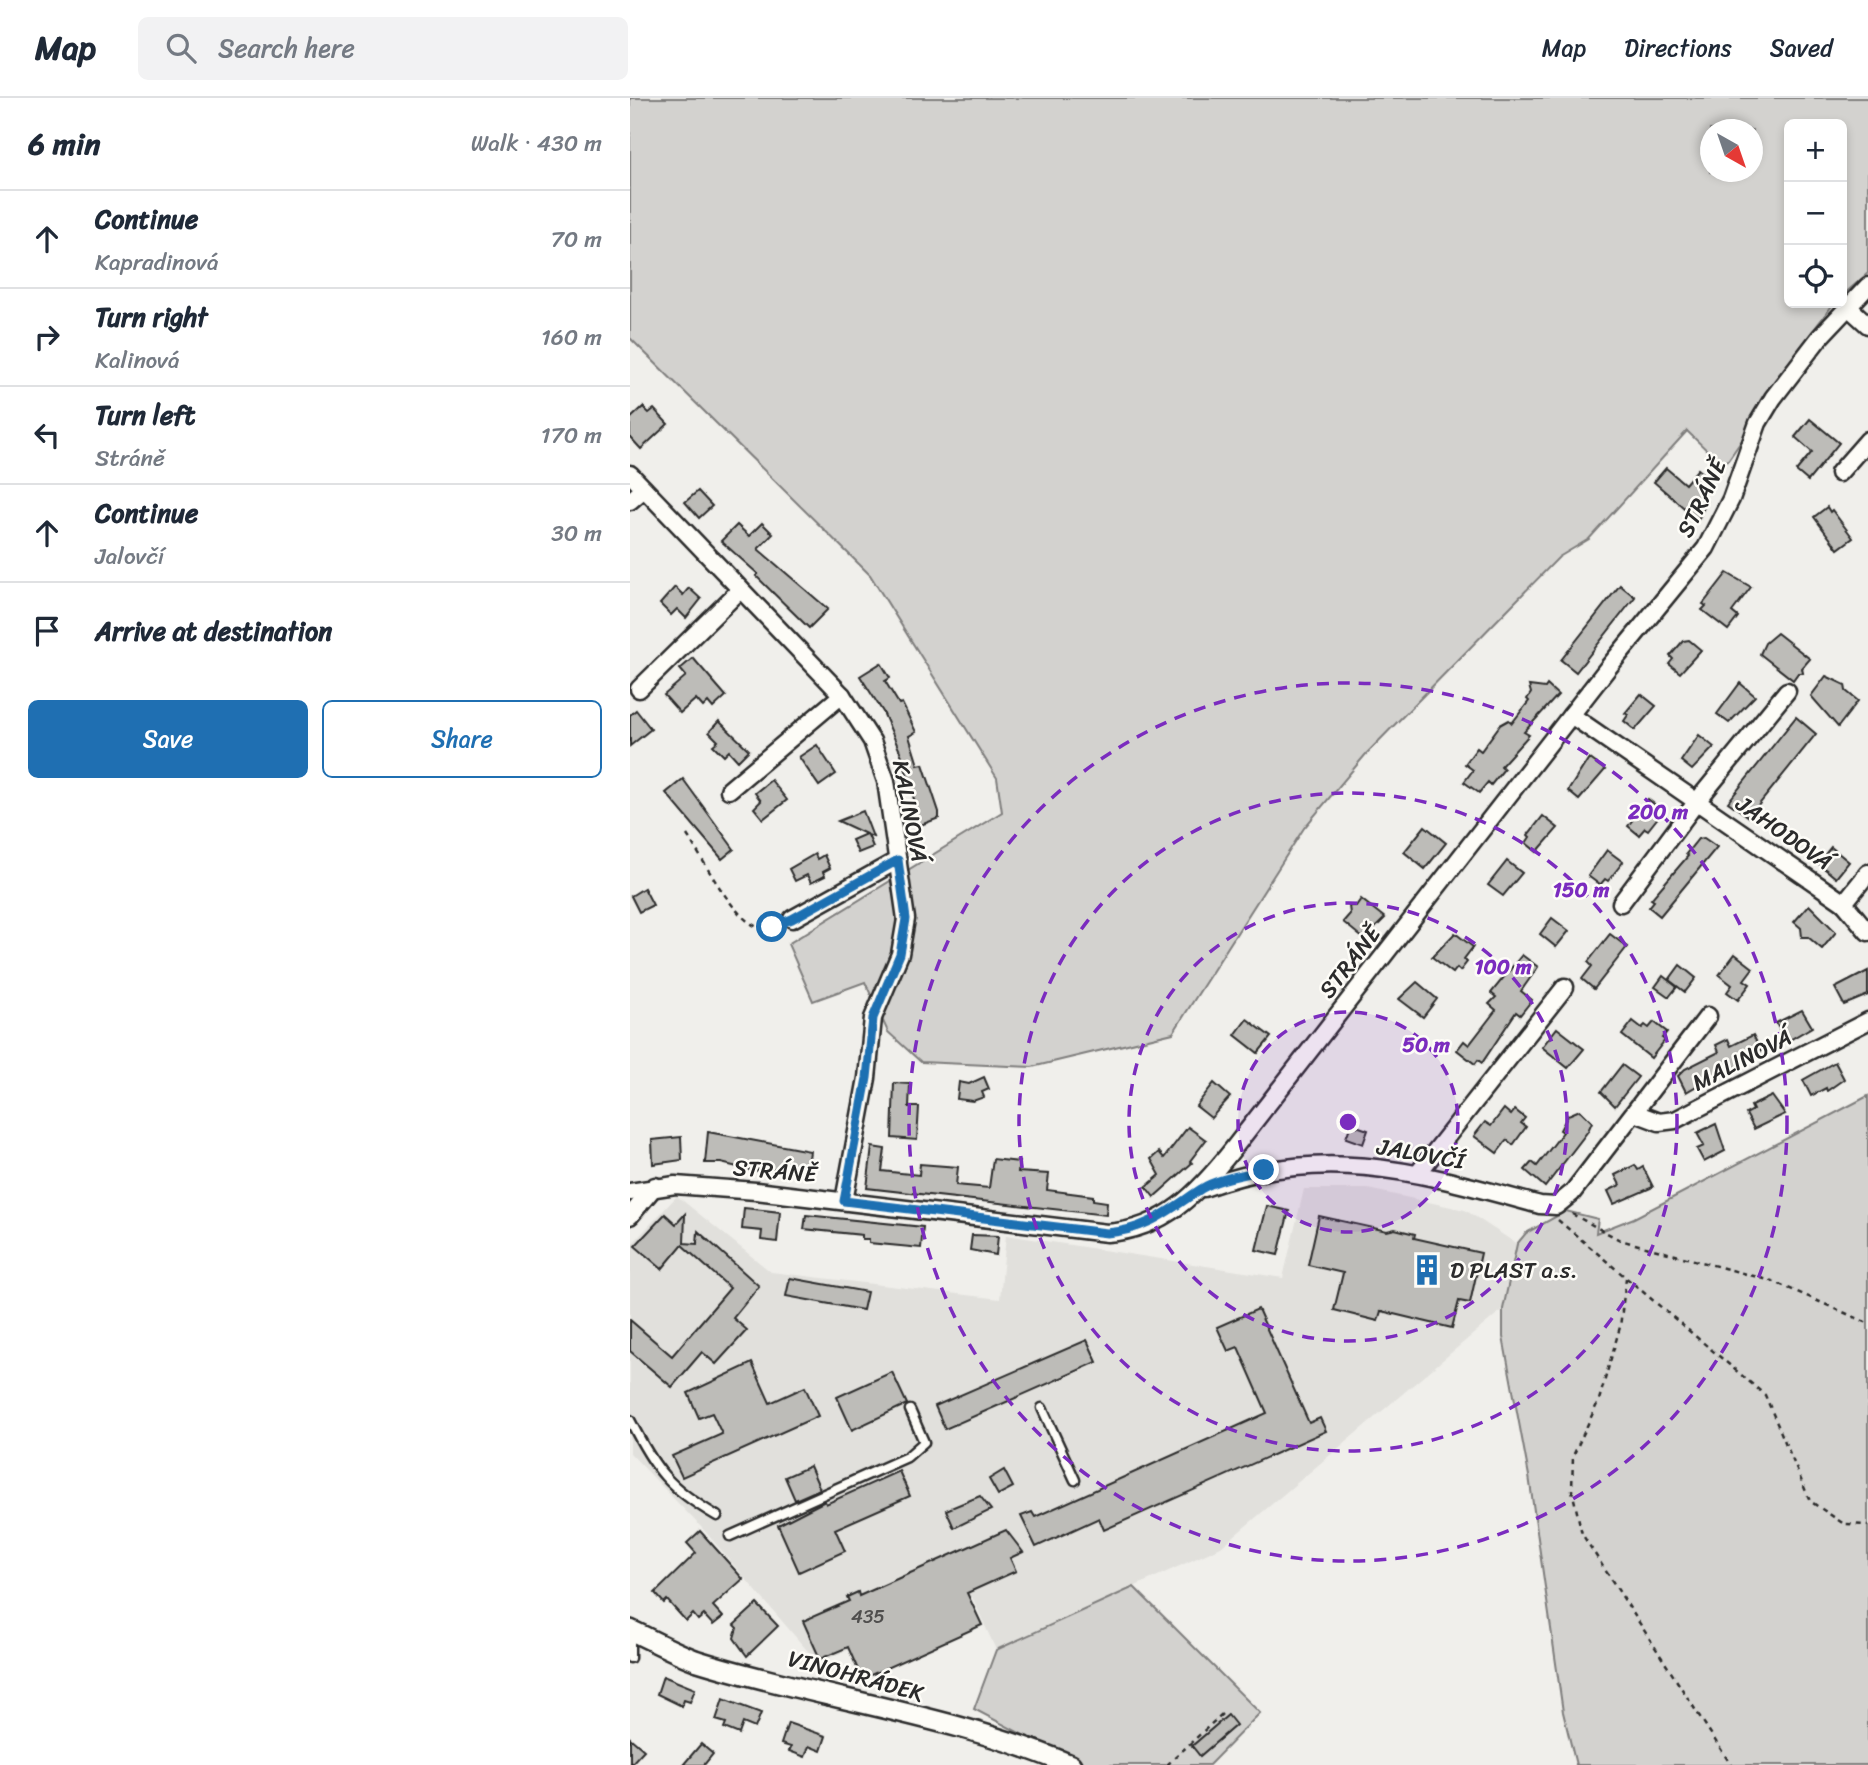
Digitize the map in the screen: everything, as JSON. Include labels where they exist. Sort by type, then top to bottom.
[{"type":"street","name":"STRÁNĚ","points":[[1847,304],[1868,285]]},
{"type":"street","points":[[1847,306],[1868,325]]},
{"type":"street","name":"STRÁNĚ","points":[[630,1192],[655,1186],[756,1191],[1107,1233],[1144,1226],[1169,1214],[1202,1189],[1571,715],[1706,548],[1731,499],[1758,423],[1794,369],[1844,308]]},
{"type":"street","points":[[1839,473],[1868,440]]},
{"type":"street","name":"KALINOVÁ","points":[[630,474],[842,695],[872,741],[882,771],[906,919],[900,954],[873,1018],[867,1078],[844,1201]]},
{"type":"street","points":[[630,501],[644,489]]},
{"type":"street","points":[[639,689],[740,590]]},
{"type":"street","name":"JAHODOVÁ","points":[[1621,903],[1698,800],[1787,691]]},
{"type":"street","points":[[729,790],[842,695]]},
{"type":"street","name":"JAHODOVÁ","points":[[1571,715],[1844,903],[1868,932]]},
{"type":"street","points":[[792,919],[898,860]]},
{"type":"street","name":"JAHODOVÁ","points":[[1844,903],[1868,873]]},
{"type":"street","points":[[1419,1172],[1565,987]]},
{"type":"street","name":"MALINOVÁ","points":[[1552,1206],[1572,1193],[1708,1016]]},
{"type":"street","name":"MALINOVÁ","points":[[1635,1113],[1659,1122],[1675,1120],[1868,1021]]},
{"type":"street","name":"JALOVČÍ","points":[[1202,1189],[1254,1172],[1306,1165],[1419,1172],[1552,1206]]},
{"type":"street","points":[[630,1216],[655,1186]]},
{"type":"street","name":"VINOHRÁDEK","points":[[630,1630],[695,1660],[1000,1740],[1071,1765]]},
{"type":"lane","points":[[1042,1408],[1075,1480]]},
{"type":"lane","points":[[730,1535],[907,1457],[924,1442],[910,1410]]},
{"type":"lane","points":[[630,1420],[651,1462],[682,1495],[717,1516]]},
{"type":"lane","points":[[630,1642],[630,1658]]},
{"type":"path","points":[[687,835],[732,905],[750,924],[761,929],[792,919]]},
{"type":"path","points":[[1868,1323],[1772,1281],[1620,1240],[1552,1206],[1551,1213],[1765,1395],[1810,1501],[1844,1524],[1868,1525]]},
{"type":"path","points":[[1626,1278],[1620,1327],[1599,1400],[1573,1455],[1572,1490],[1582,1534],[1731,1765]]},
{"type":"path","points":[[1167,1765],[1222,1714]]},
{"type":"shaded area","points":[[630,98],[1868,98],[1868,273],[1847,292],[1847,119],[1784,119],[1784,308],[1830,308],[1764,395],[1742,440],[1724,466],[1713,465],[1714,457],[1687,431],[1589,539],[1559,557],[1366,754],[1304,828],[1173,1033],[1032,1067],[921,1062],[888,1032],[865,982],[813,1001],[788,944],[1002,812],[997,778],[870,575],[630,338]]},
{"type":"shaded area","points":[[1868,1096],[1868,1765],[1576,1765],[1563,1712],[1529,1476],[1503,1337],[1503,1309],[1517,1244],[1526,1233],[1566,1211],[1598,1219],[1596,1233],[1634,1218]]},
{"type":"shaded area","points":[[1304,1189],[1368,1189],[1465,1210],[1517,1244],[1503,1309],[1221,1547],[996,1650],[972,1597],[818,1663],[702,1528],[630,1453],[630,1246],[677,1196],[771,1272],[1000,1299],[1006,1235],[1283,1278]]},
{"type":"shaded area","points":[[1134,1587],[1260,1713],[1209,1765],[1080,1765],[974,1709],[996,1650]]},
{"type":"building","points":[[643,407],[649,413],[654,409],[668,424],[641,449],[630,437],[630,419]]},
{"type":"building","points":[[1810,419],[1839,443],[1808,481],[1796,471],[1812,452],[1795,437]]},
{"type":"building","points":[[1666,468],[1685,484],[1698,469],[1712,481],[1700,494],[1707,501],[1698,520],[1654,482]]},
{"type":"building","points":[[698,491],[712,506],[699,518],[685,502]]},
{"type":"building","points":[[1827,507],[1853,538],[1838,549],[1814,517]]},
{"type":"building","points":[[762,523],[773,534],[758,549],[828,609],[809,628],[756,576],[758,574],[721,541],[737,525],[749,536]]},
{"type":"building","points":[[1727,573],[1751,587],[1732,612],[1738,617],[1728,630],[1702,610],[1706,606],[1703,604]]},
{"type":"building","points":[[1620,585],[1635,597],[1576,672],[1561,660]]},
{"type":"building","points":[[675,587],[683,595],[689,588],[701,599],[686,618],[677,609],[671,615],[660,604]]},
{"type":"building","points":[[1777,633],[1810,659],[1802,668],[1803,673],[1798,673],[1793,680],[1760,654],[1765,643]]},
{"type":"building","points":[[1689,640],[1701,650],[1680,673],[1669,664],[1673,659],[1670,656],[1683,641]]},
{"type":"building","points":[[693,658],[726,696],[713,708],[708,702],[703,707],[696,699],[680,713],[664,695],[686,676],[680,669]]},
{"type":"building","points":[[881,663],[890,678],[885,681],[899,704],[902,703],[916,732],[909,736],[918,765],[923,764],[939,812],[939,818],[918,826],[909,805],[915,803],[902,756],[883,712],[860,676]]},
{"type":"building","points":[[1826,676],[1845,685],[1846,691],[1858,701],[1838,727],[1811,696]]},
{"type":"building","points":[[1740,683],[1755,696],[1729,723],[1717,714]]},
{"type":"building","points":[[1547,685],[1558,695],[1524,732],[1529,735],[1501,766],[1504,769],[1491,785],[1488,782],[1479,793],[1464,782],[1473,770],[1465,764],[1477,748],[1481,751],[1500,725],[1509,720],[1512,723],[1529,701],[1529,686],[1545,688]]},
{"type":"building","points":[[1641,694],[1656,706],[1635,730],[1624,721],[1628,715],[1625,713]]},
{"type":"building","points":[[636,710],[651,729],[630,746],[630,715]]},
{"type":"building","points":[[1796,717],[1816,734],[1749,817],[1728,802]]},
{"type":"building","points":[[719,721],[749,750],[738,761],[729,751],[724,756],[713,745],[718,741],[709,732]]},
{"type":"building","points":[[1699,735],[1714,747],[1692,770],[1681,761]]},
{"type":"building","points":[[817,745],[836,774],[819,786],[799,757]]},
{"type":"building","points":[[1589,758],[1605,770],[1579,800],[1568,791]]},
{"type":"building","points":[[683,779],[734,849],[722,859],[666,793]]},
{"type":"building","points":[[771,780],[787,800],[763,819],[754,808],[761,801],[755,793]]},
{"type":"building","points":[[1648,799],[1663,811],[1648,830],[1645,828],[1639,835],[1628,826]]},
{"type":"building","points":[[863,811],[873,837],[868,835],[873,847],[858,853],[852,840],[866,834],[838,821]]},
{"type":"building","points":[[1543,816],[1558,828],[1537,852],[1526,843],[1530,837],[1528,835]]},
{"type":"building","points":[[1425,826],[1446,843],[1425,869],[1404,852]]},
{"type":"building","points":[[1704,838],[1717,847],[1660,916],[1649,907],[1654,901],[1651,899],[1688,856],[1686,854],[1698,839]]},
{"type":"building","points":[[1831,847],[1849,862],[1836,878],[1818,863]]},
{"type":"building","points":[[1607,850],[1623,862],[1608,881],[1605,879],[1600,885],[1588,876]]},
{"type":"building","points":[[815,854],[817,859],[824,855],[830,868],[823,872],[825,876],[811,883],[807,875],[795,881],[789,869]]},
{"type":"building","points":[[1507,861],[1522,873],[1503,896],[1488,885]]},
{"type":"building","points":[[644,888],[653,905],[639,912],[631,896]]},
{"type":"building","points":[[1361,899],[1385,918],[1364,939],[1343,922],[1350,914],[1349,906],[1356,906]]},
{"type":"building","points":[[1809,905],[1836,932],[1822,949],[1808,937],[1802,937],[1801,928],[1794,922]]},
{"type":"building","points":[[1552,918],[1569,931],[1556,947],[1540,934]]},
{"type":"building","points":[[1455,933],[1473,947],[1464,959],[1467,962],[1460,971],[1457,968],[1453,973],[1432,957]]},
{"type":"building","points":[[1610,934],[1627,947],[1594,989],[1582,979],[1592,966],[1588,962]]},
{"type":"building","points":[[1735,954],[1753,968],[1744,980],[1750,984],[1738,1000],[1727,992],[1732,985],[1719,975]]},
{"type":"building","points":[[1522,955],[1538,967],[1521,991],[1532,1000],[1520,1015],[1516,1012],[1482,1063],[1478,1060],[1475,1064],[1457,1050],[1464,1041],[1469,1045],[1496,1010],[1489,1004],[1496,997],[1491,993]]},
{"type":"building","points":[[1680,965],[1696,978],[1685,992],[1669,980]]},
{"type":"building","points":[[1868,971],[1868,995],[1844,1005],[1835,988]]},
{"type":"building","points":[[1663,976],[1677,987],[1669,997],[1655,987]]},
{"type":"building","points":[[1417,982],[1437,999],[1423,1017],[1399,999]]},
{"type":"building","points":[[1802,1010],[1812,1027],[1786,1042],[1776,1023]]},
{"type":"building","points":[[1247,1019],[1271,1037],[1258,1053],[1235,1035]]},
{"type":"building","points":[[1633,1021],[1642,1028],[1645,1025],[1649,1028],[1654,1022],[1667,1032],[1662,1038],[1665,1040],[1651,1058],[1622,1035]]},
{"type":"building","points":[[1557,1028],[1584,1049],[1568,1068],[1542,1047]]},
{"type":"building","points":[[1753,1035],[1761,1051],[1743,1060],[1745,1063],[1733,1069],[1731,1066],[1686,1092],[1678,1076],[1685,1069],[1719,1052],[1716,1045],[1728,1039],[1731,1046]]},
{"type":"building","points":[[1835,1062],[1844,1079],[1827,1091],[1826,1088],[1811,1096],[1803,1080]]},
{"type":"building","points":[[1622,1065],[1638,1077],[1615,1106],[1601,1092]]},
{"type":"building","points":[[984,1077],[989,1089],[982,1092],[984,1097],[973,1101],[957,1099],[959,1082],[969,1084]]},
{"type":"building","points":[[894,1083],[910,1084],[909,1107],[919,1107],[917,1140],[892,1138]]},
{"type":"building","points":[[1214,1083],[1230,1097],[1211,1118],[1196,1106]]},
{"type":"building","points":[[1772,1096],[1785,1114],[1754,1129],[1746,1114],[1753,1110],[1751,1106]]},
{"type":"building","points":[[1504,1109],[1511,1115],[1515,1110],[1525,1118],[1521,1123],[1526,1127],[1513,1145],[1507,1140],[1497,1153],[1474,1136],[1485,1122],[1491,1126]]},
{"type":"building","points":[[1580,1110],[1592,1122],[1588,1131],[1545,1187],[1525,1170],[1532,1162],[1537,1166],[1563,1132],[1560,1130],[1568,1115]]},
{"type":"building","points":[[1351,1124],[1368,1130],[1363,1144],[1346,1138]]},
{"type":"building","points":[[1716,1124],[1725,1151],[1704,1162],[1697,1149],[1704,1146],[1697,1133]]},
{"type":"building","points":[[1188,1127],[1206,1140],[1190,1161],[1192,1163],[1154,1197],[1146,1187],[1160,1175],[1151,1159],[1159,1152],[1164,1158]]},
{"type":"building","points":[[708,1132],[810,1151],[807,1174],[768,1169],[754,1171],[721,1163],[705,1163]]},
{"type":"building","points":[[681,1137],[682,1160],[653,1164],[652,1140]]},
{"type":"building","points":[[872,1147],[885,1149],[882,1171],[919,1175],[920,1164],[958,1167],[956,1185],[989,1188],[993,1159],[1019,1162],[1018,1172],[1049,1174],[1047,1190],[1093,1196],[1093,1200],[1107,1202],[1106,1215],[867,1188]]},
{"type":"building","points":[[1635,1165],[1638,1170],[1643,1167],[1653,1187],[1614,1204],[1608,1191],[1620,1185],[1615,1175]]},
{"type":"building","points":[[1267,1206],[1289,1211],[1278,1255],[1256,1250]]},
{"type":"building","points":[[744,1208],[780,1212],[777,1242],[761,1240],[762,1231],[742,1229]]},
{"type":"building","points":[[665,1214],[676,1224],[685,1214],[684,1243],[697,1244],[698,1231],[759,1286],[733,1318],[747,1330],[716,1364],[702,1352],[672,1387],[630,1351],[630,1320],[672,1356],[730,1288],[682,1245],[662,1269],[635,1246]]},
{"type":"building","points":[[806,1215],[923,1227],[921,1248],[869,1243],[869,1239],[862,1239],[862,1235],[804,1229]]},
{"type":"building","points":[[1319,1216],[1387,1231],[1395,1229],[1415,1234],[1414,1238],[1481,1253],[1470,1303],[1459,1301],[1452,1328],[1381,1311],[1378,1321],[1334,1310],[1343,1273],[1308,1265]]},
{"type":"building","points":[[972,1235],[998,1236],[996,1255],[970,1250]]},
{"type":"building","points":[[790,1278],[867,1292],[863,1310],[786,1296]]},
{"type":"building","points":[[1258,1309],[1309,1423],[1320,1418],[1326,1431],[1104,1530],[1099,1518],[1036,1547],[1021,1516],[1032,1512],[1035,1517],[1267,1413],[1238,1347],[1228,1351],[1217,1327]]},
{"type":"building","points":[[1087,1340],[1097,1362],[945,1429],[935,1406]]},
{"type":"building","points":[[752,1363],[770,1403],[805,1387],[818,1416],[682,1477],[672,1456],[722,1434],[712,1413],[699,1418],[688,1393]]},
{"type":"building","points":[[892,1372],[907,1404],[852,1430],[837,1397]]},
{"type":"building","points":[[810,1466],[820,1489],[795,1500],[785,1477]]},
{"type":"building","points":[[1004,1470],[1013,1487],[998,1495],[989,1479]]},
{"type":"building","points":[[899,1471],[910,1496],[835,1529],[845,1551],[799,1572],[778,1525],[825,1501],[826,1504]]},
{"type":"building","points":[[980,1496],[991,1510],[954,1528],[946,1510]]},
{"type":"building","points":[[1006,1530],[1023,1552],[1010,1558],[1016,1571],[967,1593],[982,1625],[862,1679],[848,1647],[820,1659],[803,1621],[849,1601],[847,1597],[858,1592],[859,1596]]},
{"type":"building","points":[[700,1531],[743,1579],[713,1606],[723,1617],[713,1625],[704,1615],[698,1620],[693,1614],[686,1621],[667,1600],[664,1603],[655,1593],[696,1553],[687,1543]]},
{"type":"building","points":[[757,1604],[778,1626],[747,1656],[734,1638],[737,1628],[734,1625]]},
{"type":"building","points":[[663,1676],[695,1689],[690,1702],[684,1700],[682,1706],[657,1694]]},
{"type":"building","points":[[723,1699],[761,1713],[755,1728],[743,1723],[739,1734],[724,1728],[726,1723],[716,1720]]},
{"type":"building","points":[[1228,1715],[1236,1725],[1200,1756],[1192,1746]]},
{"type":"building","points":[[788,1723],[826,1736],[821,1751],[809,1746],[805,1757],[789,1751],[791,1747],[781,1744]]},
{"type":"building","points":[[630,1738],[644,1750],[630,1765]]},
{"type":"building","points":[[701,1744],[713,1754],[704,1765],[683,1765]]},
{"type":"place","name":"D PLAST a.s.","points":[[1427,1270]]},
{"type":"route","points":[[772,927],[792,919],[898,860],[906,919],[900,954],[873,1018],[867,1078],[844,1201],[1107,1233],[1144,1226],[1169,1214],[1202,1189],[1233,1177],[1264,1170]]}]
